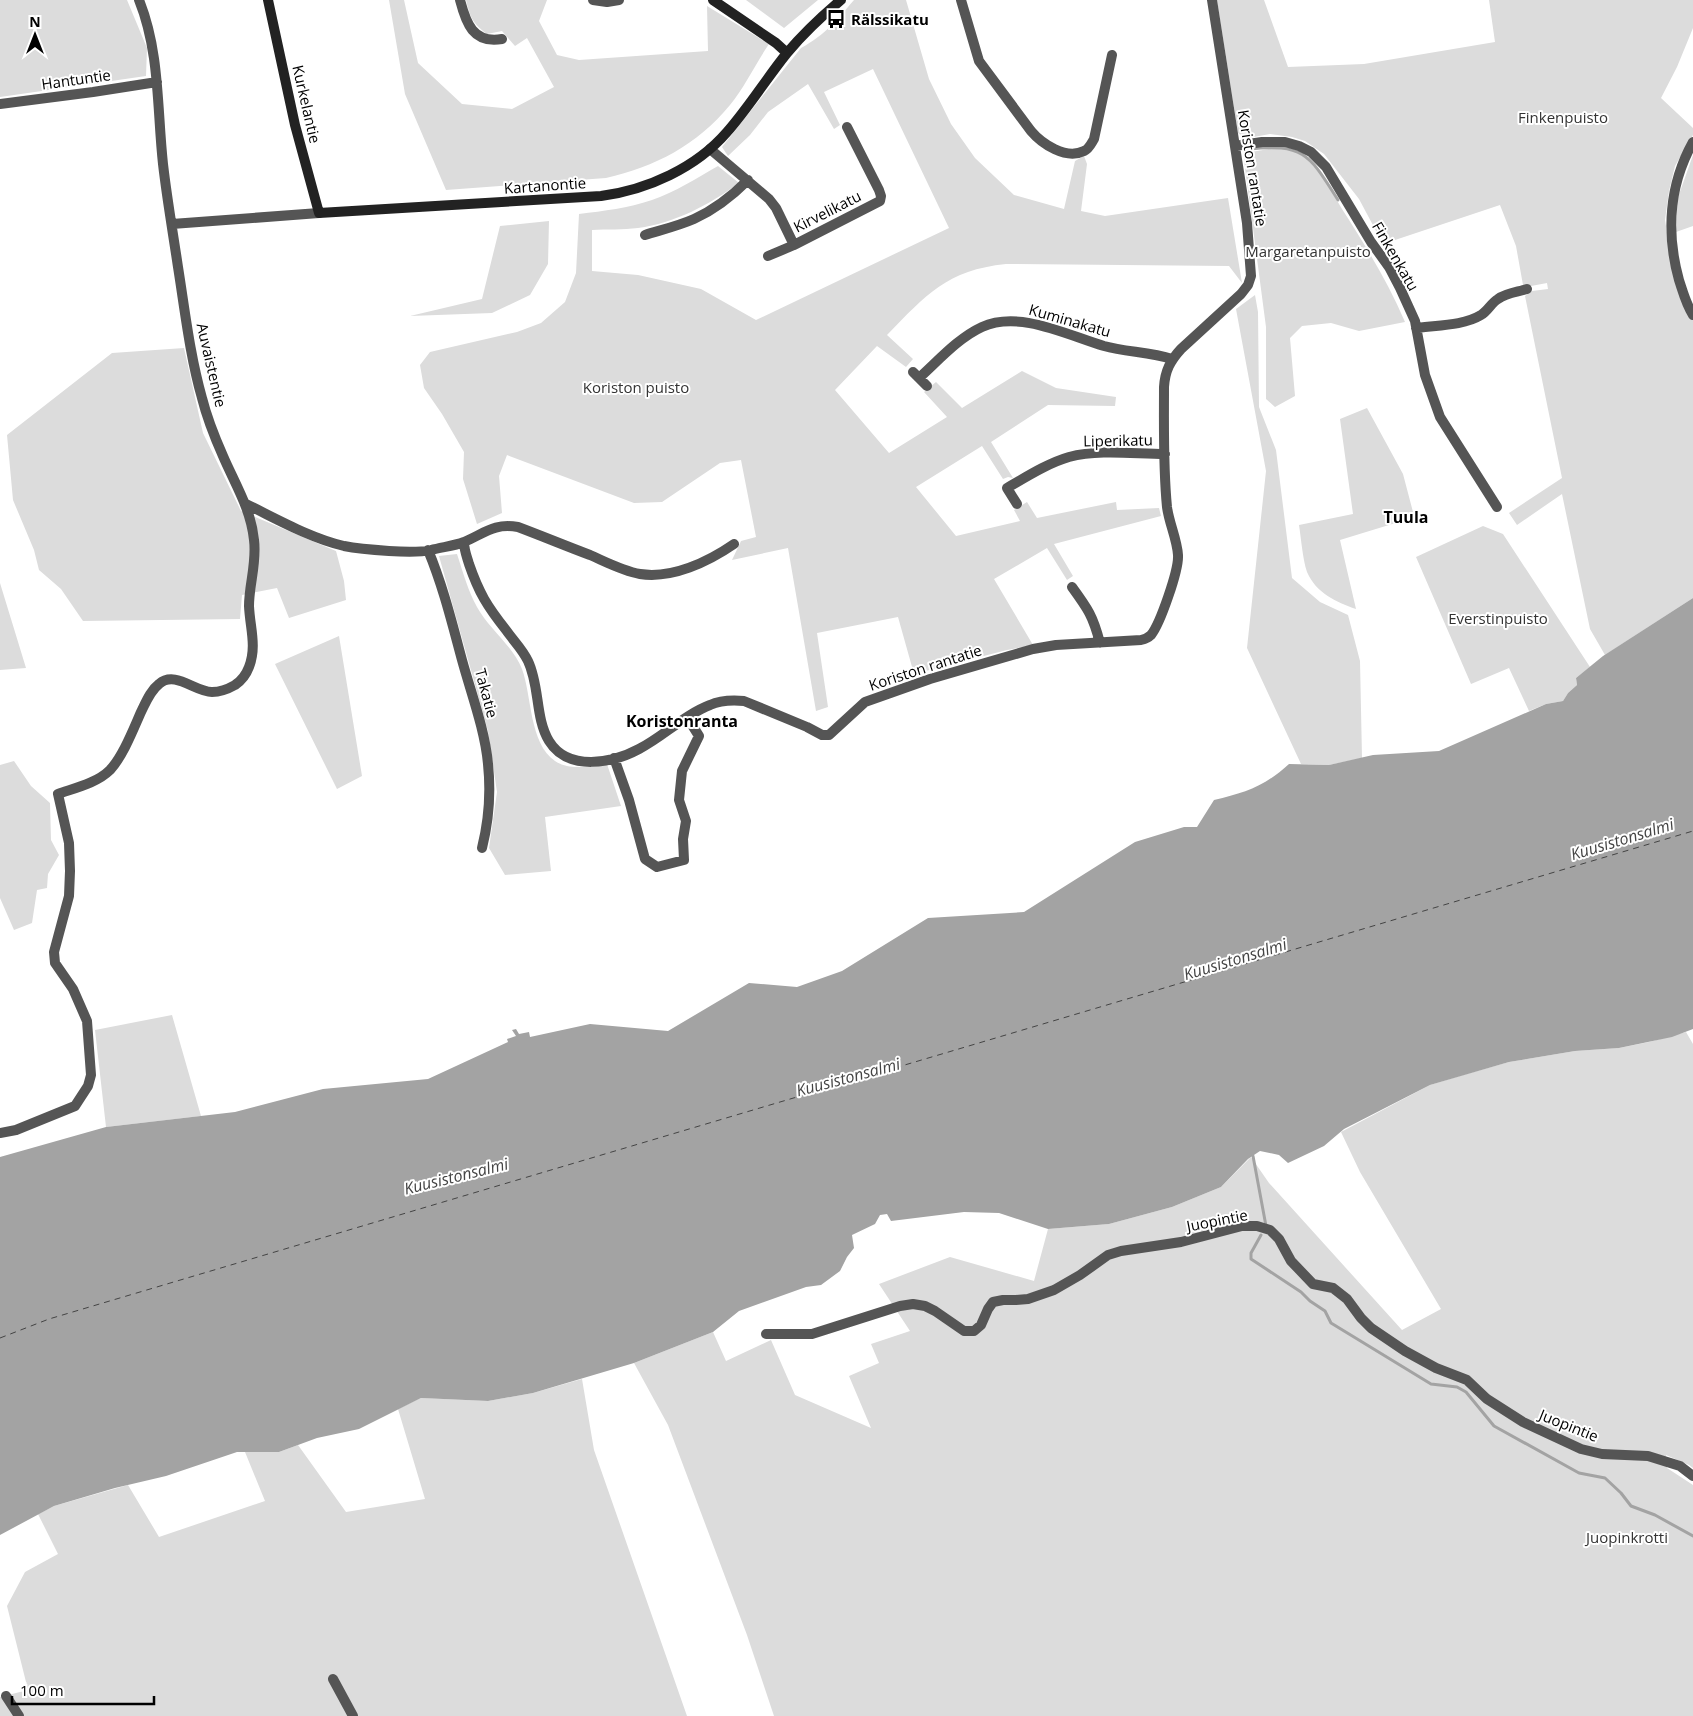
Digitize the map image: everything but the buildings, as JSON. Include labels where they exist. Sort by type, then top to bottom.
[{"type":"street","name":"Auvaistentie","points":[[0,1133],[16,1130],[75,1106],[88,1086],[91,1075],[87,1021],[73,989],[55,963],[54,952],[69,896],[70,871],[69,843],[58,794],[86,784],[109,771],[117,760],[150,694],[160,682],[172,679],[212,692],[228,689],[241,682],[248,670],[253,655],[249,595],[255,559],[254,540],[246,504],[223,457],[202,398],[190,347],[163,164],[157,82],[150,36],[139,0]]},
{"type":"street","name":"Kurkelantie","points":[[268,0],[295,125],[319,214]]},
{"type":"street","points":[[460,0],[467,22],[477,35],[493,41],[502,39]]},
{"type":"street","points":[[593,0],[607,2],[619,0]]},
{"type":"street","points":[[713,0],[776,43],[787,53]]},
{"type":"street","name":"Kartanontie","points":[[172,224],[601,196],[622,194],[646,186],[666,178],[710,149],[726,134],[787,53],[841,0]]},
{"type":"street","points":[[961,0],[979,61],[1037,139],[1048,147],[1070,154],[1083,152],[1088,148],[1094,139],[1112,55]]},
{"type":"street","name":"Koriston rantatie","points":[[464,542],[475,582],[484,602],[528,661],[544,730],[549,742],[562,756],[584,762],[614,758],[639,749],[710,704],[733,700],[744,701],[822,735],[829,735],[860,705],[897,690],[1034,649],[1056,645],[1150,638],[1169,592],[1178,555],[1168,512],[1164,387],[1166,370],[1172,359],[1241,294],[1248,285],[1251,276],[1247,224],[1212,0]]},
{"type":"street","name":"Hantuntie","points":[[0,104],[157,82]]},
{"type":"street","name":"Kirvelikatu","points":[[768,256],[794,245],[880,201],[879,190],[847,127]]},
{"type":"street","name":"Finkenkatu","points":[[1235,146],[1262,142],[1285,142],[1299,146],[1318,158],[1333,178],[1371,242],[1389,267],[1411,312],[1425,375],[1440,418],[1497,507]]},
{"type":"street","points":[[1693,142],[1676,186],[1670,226],[1672,252],[1677,272],[1685,299],[1693,315]]},
{"type":"street","name":"Kirvelikatu","points":[[710,149],[769,199],[776,208],[794,245]]},
{"type":"street","points":[[645,235],[693,219],[718,205],[748,180]]},
{"type":"street","points":[[1416,328],[1454,323],[1473,318],[1481,315],[1504,296],[1527,290]]},
{"type":"street","name":"Kuminakatu","points":[[928,386],[916,374],[981,327],[1004,321],[1032,324],[1111,348],[1161,355],[1172,359]]},
{"type":"street","name":"Liperikatu","points":[[1017,504],[1007,488],[1028,476],[1068,458],[1108,453],[1165,454]]},
{"type":"street","points":[[246,504],[324,540],[344,546],[403,552],[428,550],[464,542],[495,527],[508,526],[518,527],[631,572],[650,574],[676,571],[692,566],[709,559],[734,544]]},
{"type":"street","name":"Takatie","points":[[428,550],[442,586],[488,762],[490,784],[488,823],[482,848]]},
{"type":"street","points":[[1072,587],[1089,609],[1100,643]]},
{"type":"street","points":[[614,758],[645,859],[657,867],[684,860],[683,839],[686,821],[679,800],[682,771],[699,736],[687,717]]},
{"type":"street","name":"Juopintie","points":[[766,1334],[812,1334],[900,1306],[913,1304],[925,1306],[935,1311],[964,1332],[974,1331],[981,1325],[988,1308],[994,1302],[1028,1299],[1054,1290],[1080,1275],[1108,1254],[1180,1242],[1242,1226],[1257,1226],[1270,1230],[1279,1239],[1291,1261],[1313,1284],[1333,1288],[1347,1299],[1371,1328],[1405,1351],[1436,1368],[1467,1380],[1486,1399],[1523,1422],[1581,1449],[1602,1454],[1648,1456],[1680,1466],[1693,1476]]},
{"type":"street","points":[[333,1679],[353,1716]]},
{"type":"street","points":[[6,1696],[19,1716]]},
{"type":"green space","points":[[0,0],[127,0],[147,48],[146,76],[0,97]]},
{"type":"green space","points":[[389,0],[404,0],[418,63],[462,104],[512,109],[554,87],[527,38],[515,46],[502,31],[487,34],[473,20],[466,0],[547,0],[539,21],[557,55],[579,60],[708,51],[707,6],[769,44],[735,98],[717,119],[689,143],[658,161],[606,178],[446,190],[405,94]]},
{"type":"green space","points":[[746,0],[818,0],[784,28]]},
{"type":"green space","name":"Koriston puisto","points":[[854,0],[906,0],[929,79],[951,124],[975,158],[1014,195],[1064,209],[1075,161],[1084,156],[1087,164],[1081,211],[1105,216],[1228,198],[1242,283],[1229,266],[1006,264],[968,272],[939,287],[914,308],[887,335],[913,359],[906,367],[877,346],[835,390],[889,453],[947,417],[924,392],[936,382],[962,408],[1022,371],[1056,388],[1116,397],[1115,406],[1048,405],[991,442],[1013,478],[1003,479],[982,446],[916,487],[956,536],[1020,521],[1014,510],[1027,502],[1037,518],[1116,502],[1117,510],[1159,508],[1161,516],[1054,544],[1073,576],[1067,580],[1047,548],[994,579],[1033,645],[914,674],[898,617],[817,633],[828,707],[816,711],[788,548],[732,560],[741,541],[756,537],[741,460],[720,463],[662,502],[634,503],[507,455],[499,476],[502,513],[477,524],[463,479],[464,452],[424,388],[420,365],[430,352],[517,332],[541,323],[565,302],[576,273],[579,214],[625,207],[661,197],[718,166],[739,183],[704,206],[652,226],[632,229],[592,230],[592,271],[638,275],[701,289],[756,320],[949,228],[873,69],[824,92],[840,125],[834,129],[808,84],[768,112],[750,135],[728,156],[722,147],[801,48],[824,32]]},
{"type":"green space","name":"Finkenpuisto","points":[[1217,0],[1264,0],[1288,67],[1364,64],[1495,42],[1489,0],[1693,0],[1693,28],[1677,67],[1661,98],[1693,128],[1693,135],[1675,166],[1665,220],[1670,252],[1693,319],[1693,598],[1605,655],[1590,629],[1562,494],[1517,525],[1509,513],[1562,478],[1525,296],[1532,291],[1548,289],[1547,283],[1531,286],[1523,285],[1516,246],[1500,205],[1383,244],[1359,199],[1324,154],[1305,141],[1292,137],[1270,134],[1248,138],[1238,133]]},
{"type":"green space","name":"Margaretanpuisto","points":[[1275,148],[1299,154],[1307,159],[1322,176],[1376,264],[1405,322],[1359,331],[1331,323],[1302,326],[1290,338],[1295,396],[1275,407],[1266,399],[1266,327],[1244,160],[1245,153]]},
{"type":"green space","points":[[1693,155],[1693,226],[1676,232],[1677,200]]},
{"type":"green space","points":[[549,221],[548,264],[530,295],[492,313],[410,316],[482,299],[500,226]]},
{"type":"green space","points":[[1255,295],[1258,312],[1259,407],[1276,450],[1292,578],[1320,602],[1348,615],[1360,661],[1362,758],[1329,765],[1301,764],[1247,648],[1266,471],[1236,309]]},
{"type":"green space","points":[[184,348],[203,433],[241,511],[336,551],[344,581],[346,600],[289,618],[277,588],[242,595],[240,619],[83,621],[61,589],[39,570],[34,550],[13,500],[7,435],[112,353]]},
{"type":"green space","points":[[1367,408],[1403,474],[1413,512],[1402,521],[1340,540],[1356,609],[1327,596],[1311,579],[1304,562],[1299,525],[1353,514],[1340,419]]},
{"type":"green space","name":"Everstinpuisto","points":[[1483,526],[1503,534],[1590,667],[1576,678],[1577,685],[1568,693],[1563,701],[1546,704],[1529,711],[1509,668],[1471,684],[1416,557]]},
{"type":"green space","points":[[457,554],[468,588],[477,607],[513,653],[522,669],[532,718],[540,743],[555,761],[567,766],[580,767],[607,764],[621,806],[545,817],[551,871],[505,875],[489,848],[497,792],[488,731],[439,556]]},
{"type":"green space","points":[[0,583],[26,668],[0,670]]},
{"type":"green space","points":[[339,636],[362,776],[337,789],[275,664]]},
{"type":"green space","points":[[14,761],[31,786],[50,803],[51,840],[59,855],[48,874],[47,888],[37,890],[32,923],[14,930],[0,898],[0,765]]},
{"type":"green space","points":[[172,1015],[201,1116],[106,1127],[95,1030]]},
{"type":"green space","name":"Juopinkrotti","points":[[1686,1032],[1693,1044],[1693,1468],[1666,1455],[1667,1468],[1693,1485],[1693,1716],[774,1716],[747,1635],[668,1425],[634,1363],[713,1332],[726,1361],[771,1340],[795,1395],[871,1428],[849,1376],[879,1363],[871,1344],[910,1331],[879,1284],[950,1257],[1034,1281],[1048,1229],[1109,1224],[1172,1207],[1221,1187],[1251,1157],[1269,1183],[1402,1330],[1441,1309],[1360,1172],[1341,1132],[1430,1085],[1463,1075],[1509,1062],[1575,1051],[1619,1048]]},
{"type":"green space","points":[[582,1379],[594,1450],[687,1716],[0,1716],[0,1697],[28,1690],[7,1606],[25,1572],[58,1554],[38,1514],[54,1506],[128,1485],[159,1537],[265,1501],[245,1452],[279,1452],[298,1445],[346,1512],[425,1499],[398,1409],[421,1398],[488,1401],[533,1393]]},
{"type":"water","name":"Kuusistonsalmi","points":[[1693,598],[1693,1029],[1672,1037],[1619,1048],[1575,1051],[1509,1062],[1430,1085],[1344,1129],[1324,1146],[1288,1163],[1279,1155],[1260,1151],[1248,1159],[1221,1187],[1172,1207],[1109,1224],[1048,1229],[999,1213],[964,1212],[891,1221],[887,1214],[880,1215],[875,1224],[852,1235],[854,1248],[840,1271],[821,1285],[806,1287],[739,1311],[713,1332],[634,1363],[533,1393],[488,1401],[421,1398],[359,1429],[317,1438],[279,1452],[237,1452],[166,1476],[115,1488],[54,1506],[0,1535],[0,1157],[106,1127],[235,1112],[323,1089],[428,1079],[508,1042],[507,1039],[516,1036],[512,1030],[516,1029],[519,1034],[529,1032],[530,1037],[590,1024],[668,1031],[749,983],[797,987],[842,971],[928,918],[1024,912],[1135,842],[1184,827],[1197,827],[1214,800],[1254,788],[1272,778],[1289,764],[1329,765],[1373,755],[1439,751],[1546,704],[1563,701],[1568,693],[1577,685],[1576,678],[1603,656]]},
{"type":"waterway","points":[[1249,149],[1283,148],[1304,156],[1320,173],[1338,200]]},
{"type":"waterway","points":[[1253,1156],[1266,1226]]},
{"type":"waterway","points":[[1261,1235],[1251,1253],[1251,1259],[1301,1292],[1325,1311],[1331,1323],[1431,1384],[1457,1387],[1466,1392],[1494,1426],[1579,1473],[1605,1478],[1621,1493],[1631,1506],[1655,1515],[1693,1536]]},
{"type":"ferry route","points":[[0,1338],[49,1319],[1693,831]]},
{"type":"place","name":"Rälssikatu","points":[[836,19]]},
{"type":"district","name":"Tuula","points":[[1406,517]]},
{"type":"district","name":"Koristonranta","points":[[682,721]]}]
